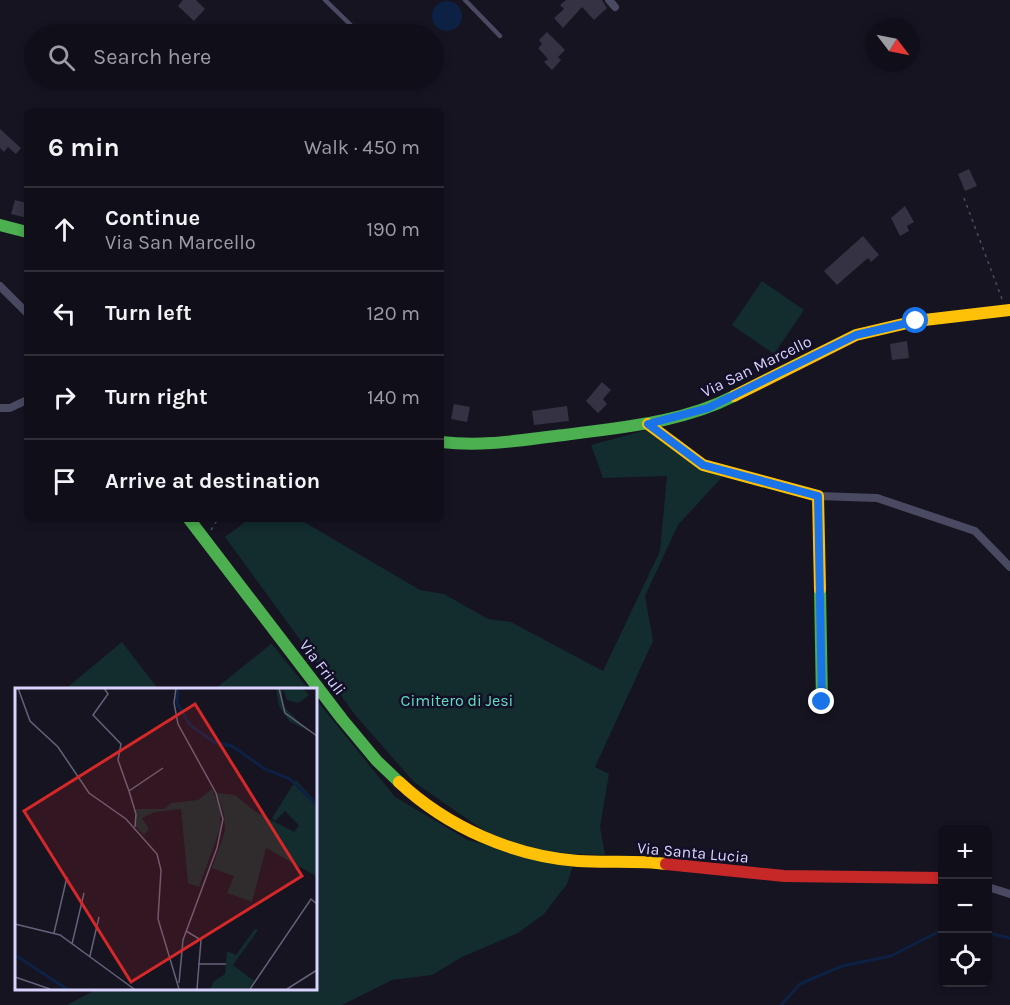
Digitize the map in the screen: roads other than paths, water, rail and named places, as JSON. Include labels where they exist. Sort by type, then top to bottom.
[{"type":"street","points":[[0,225],[24,230]]},
{"type":"street","points":[[0,286],[24,310]]},
{"type":"street","name":"Via San Marcello","points":[[444,442],[476,446],[648,424],[708,408],[856,335],[880,328],[1008,311]]},
{"type":"street","points":[[0,408],[10,408],[24,401]]},
{"type":"street","points":[[648,424],[703,465],[818,496],[877,498],[975,531],[1010,567]]},
{"type":"street","points":[[818,496],[822,702]]},
{"type":"street","name":"Via Friuli","points":[[191,522],[342,719],[377,761],[410,792],[448,819]]},
{"type":"street","name":"Via Santa Lucia","points":[[448,819],[503,846],[577,861],[652,862],[784,876],[938,878]]},
{"type":"street","points":[[992,889],[1010,894]]},
{"type":"lane","points":[[325,0],[350,24]]},
{"type":"lane","points":[[465,0],[500,36]]},
{"type":"water","points":[[441,2],[453,2],[461,10],[461,22],[453,30],[444,30],[444,24],[433,22],[433,10]]},
{"type":"waterway","points":[[781,1005],[800,984],[842,966],[891,956],[938,932]]},
{"type":"waterway","points":[[992,934],[1010,938]]},
{"type":"park label","name":"Cimitero di Jesi","points":[[457,700]]}]
